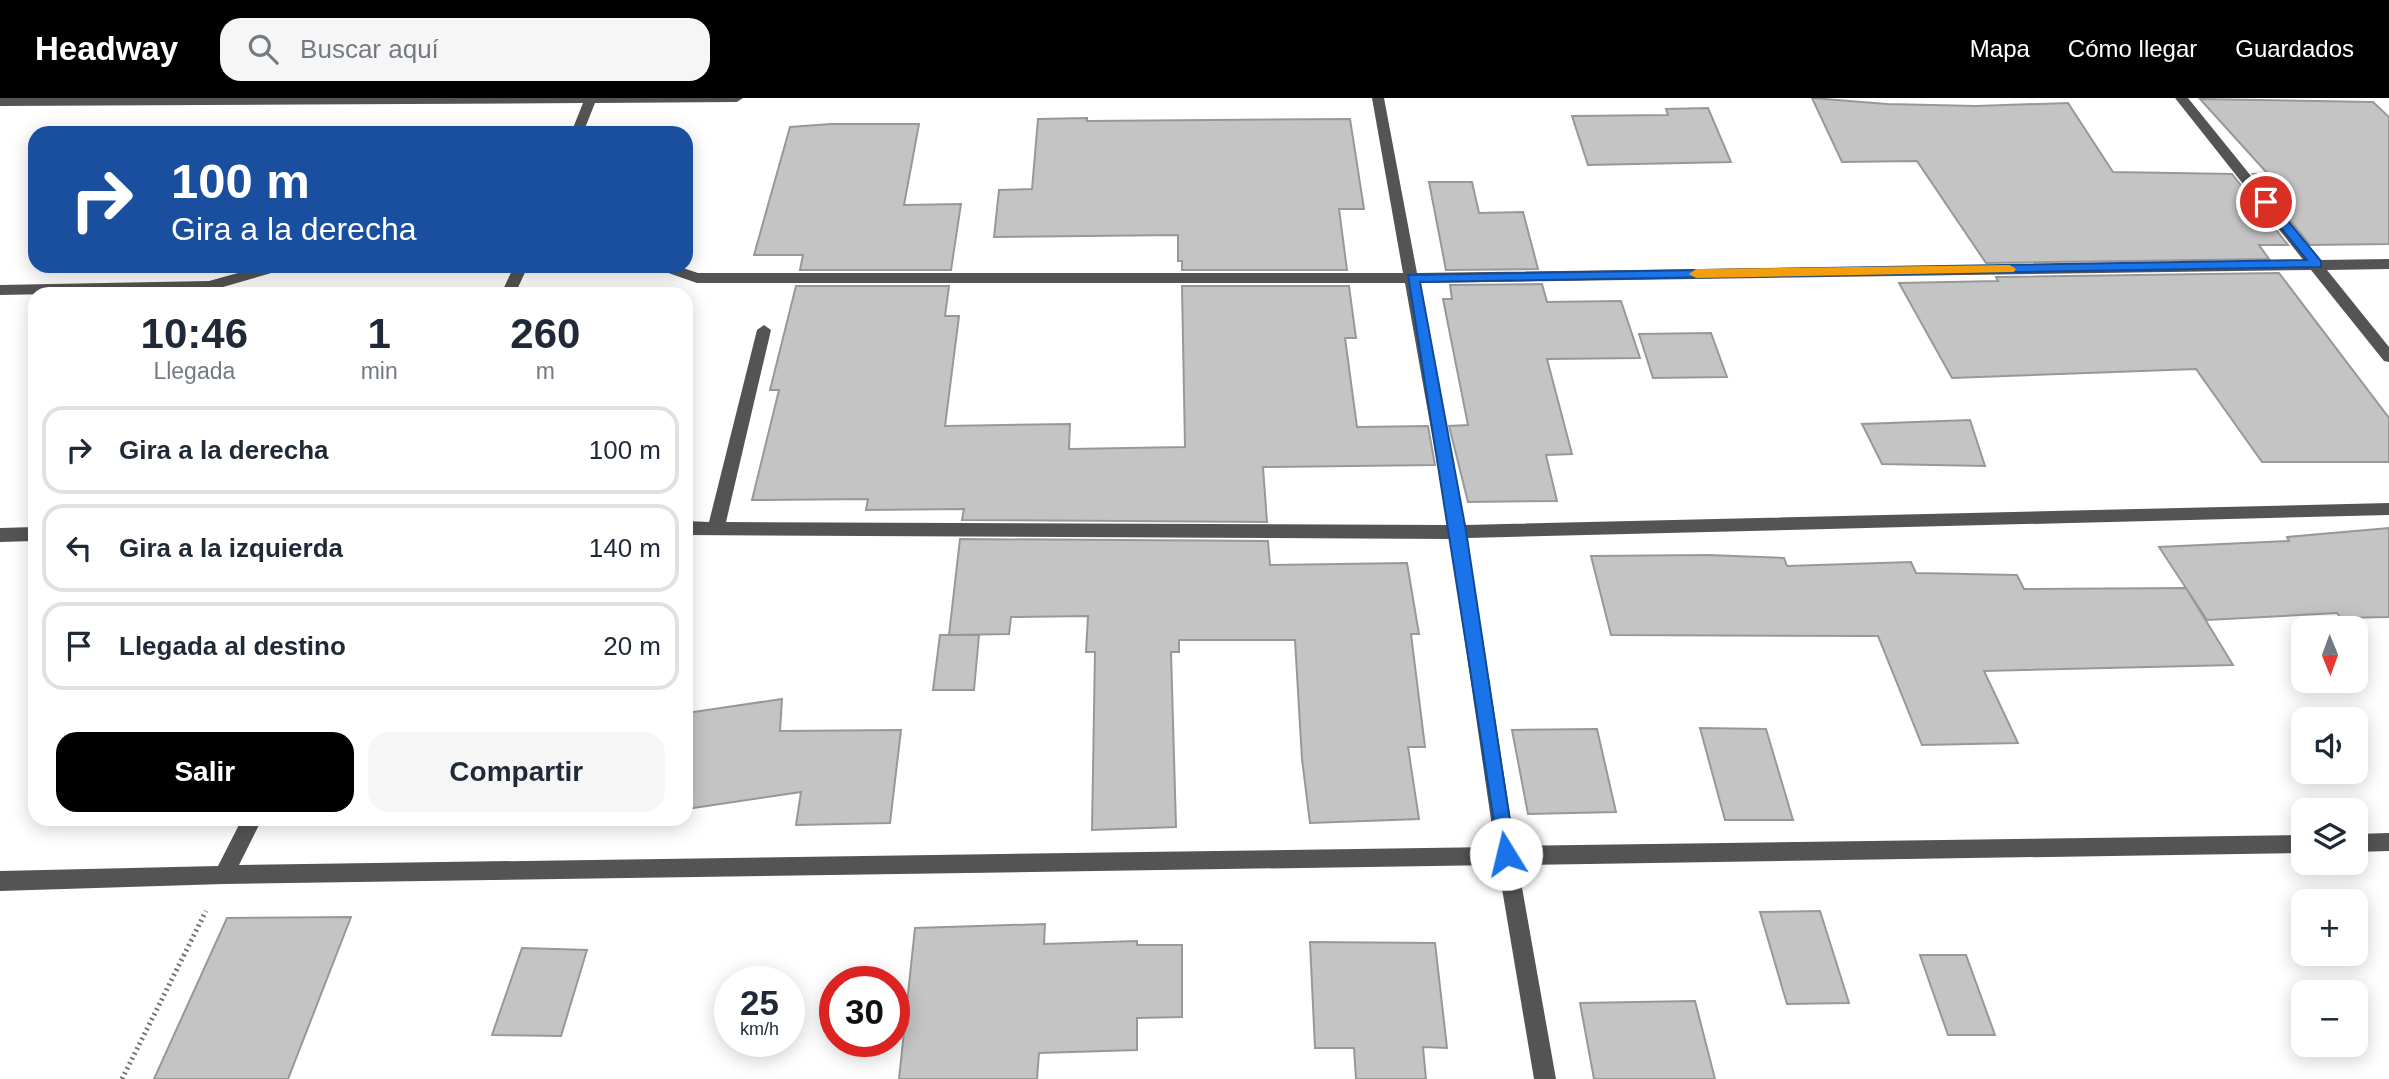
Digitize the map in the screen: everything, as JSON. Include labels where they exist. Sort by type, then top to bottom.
[{"type":"street","points":[[0,102],[737,98]]},
{"type":"street","points":[[1378,98],[1458,531],[1506,854],[1545,1079]]},
{"type":"street","points":[[2181,98],[2389,357]]},
{"type":"street","points":[[580,126],[590,99]]},
{"type":"street","points":[[682,273],[697,278],[1413,278],[2389,264]]},
{"type":"street","points":[[219,287],[260,273]]},
{"type":"street","points":[[0,290],[28,290]]},
{"type":"street","points":[[716,528],[764,330]]},
{"type":"street","points":[[693,528],[1458,531],[2389,509]]},
{"type":"street","points":[[0,536],[28,534]]},
{"type":"street","points":[[224,875],[249,826]]},
{"type":"street","points":[[2368,843],[2389,842]]},
{"type":"street","points":[[0,881],[1506,854],[2291,844]]},
{"type":"path","points":[[122,1079],[224,875]]},
{"type":"building","points":[[1812,98],[1887,104],[1976,106],[2068,103],[2113,172],[2232,174],[2288,245],[2259,245],[2269,259],[1986,263],[1917,161],[1842,162]]},
{"type":"building","points":[[2200,99],[2373,102],[2389,117],[2389,244],[2310,245],[2253,174],[2268,174]]},
{"type":"building","points":[[1708,108],[1731,162],[1588,165],[1572,116],[1668,115],[1666,109]]},
{"type":"building","points":[[1087,118],[1087,121],[1350,119],[1364,209],[1339,209],[1347,270],[1182,270],[1182,261],[1178,261],[1178,235],[994,237],[999,190],[1032,189],[1038,119]]},
{"type":"building","points":[[919,124],[904,205],[961,204],[951,270],[800,270],[803,255],[754,255],[790,127]]},
{"type":"building","points":[[1429,182],[1472,182],[1479,213],[1523,212],[1538,269],[1446,270]]},
{"type":"building","points":[[2279,273],[2389,418],[2389,462],[2262,462],[2196,369],[1952,378],[1899,283],[1998,281],[1996,277]]},
{"type":"building","points":[[1542,284],[1547,302],[1621,301],[1640,358],[1547,359],[1572,454],[1546,455],[1557,501],[1468,502],[1449,426],[1468,425],[1443,299],[1452,299],[1450,285]]},
{"type":"building","points":[[796,286],[949,286],[945,316],[959,316],[945,426],[1070,424],[1069,449],[1185,447],[1182,286],[1349,286],[1356,338],[1345,338],[1357,427],[1428,426],[1435,465],[1263,467],[1267,522],[962,520],[964,509],[866,510],[868,499],[752,500],[779,390],[770,390]]},
{"type":"building","points":[[1711,333],[1727,377],[1653,378],[1639,334]]},
{"type":"building","points":[[1970,420],[1985,466],[1882,464],[1862,424]]},
{"type":"building","points":[[2389,528],[2389,617],[2339,616],[2337,613],[2207,620],[2159,547],[2289,541],[2287,537]]},
{"type":"building","points":[[960,539],[1268,541],[1270,565],[1407,563],[1419,634],[1411,634],[1425,747],[1408,747],[1419,819],[1310,823],[1302,759],[1295,640],[1179,640],[1179,652],[1171,652],[1176,827],[1092,830],[1095,652],[1086,652],[1088,616],[1011,617],[1009,634],[949,635]]},
{"type":"building","points":[[1708,555],[1784,558],[1787,566],[1911,562],[1916,573],[2017,575],[2024,589],[2186,588],[2233,665],[1984,671],[2018,743],[1922,745],[1878,636],[1611,635],[1591,556]]},
{"type":"building","points":[[940,635],[979,635],[974,690],[933,690]]},
{"type":"building","points":[[782,699],[780,731],[901,730],[890,823],[796,825],[801,792],[693,808],[693,712]]},
{"type":"building","points":[[1700,728],[1766,729],[1793,820],[1725,820]]},
{"type":"building","points":[[1597,729],[1616,812],[1528,814],[1512,730]]},
{"type":"building","points":[[1820,911],[1849,1003],[1787,1004],[1760,912]]},
{"type":"building","points":[[351,917],[288,1079],[154,1079],[227,918]]},
{"type":"building","points":[[1045,924],[1044,944],[1137,941],[1137,945],[1182,945],[1182,1017],[1137,1018],[1137,1050],[1039,1053],[1037,1079],[899,1079],[901,1057],[910,1057],[910,975],[915,928]]},
{"type":"building","points":[[1310,942],[1435,943],[1447,1048],[1423,1047],[1426,1079],[1356,1079],[1354,1048],[1315,1048]]},
{"type":"building","points":[[522,948],[587,950],[561,1036],[492,1035]]},
{"type":"building","points":[[1920,955],[1966,955],[1995,1035],[1948,1035]]},
{"type":"building","points":[[1695,1001],[1715,1079],[1594,1079],[1580,1003]]},
{"type":"slow traffic","points":[[1696,274],[2010,269]]},
{"type":"route","points":[[1506,854],[1458,531],[1413,278],[2317,264],[2266,202]]}]
